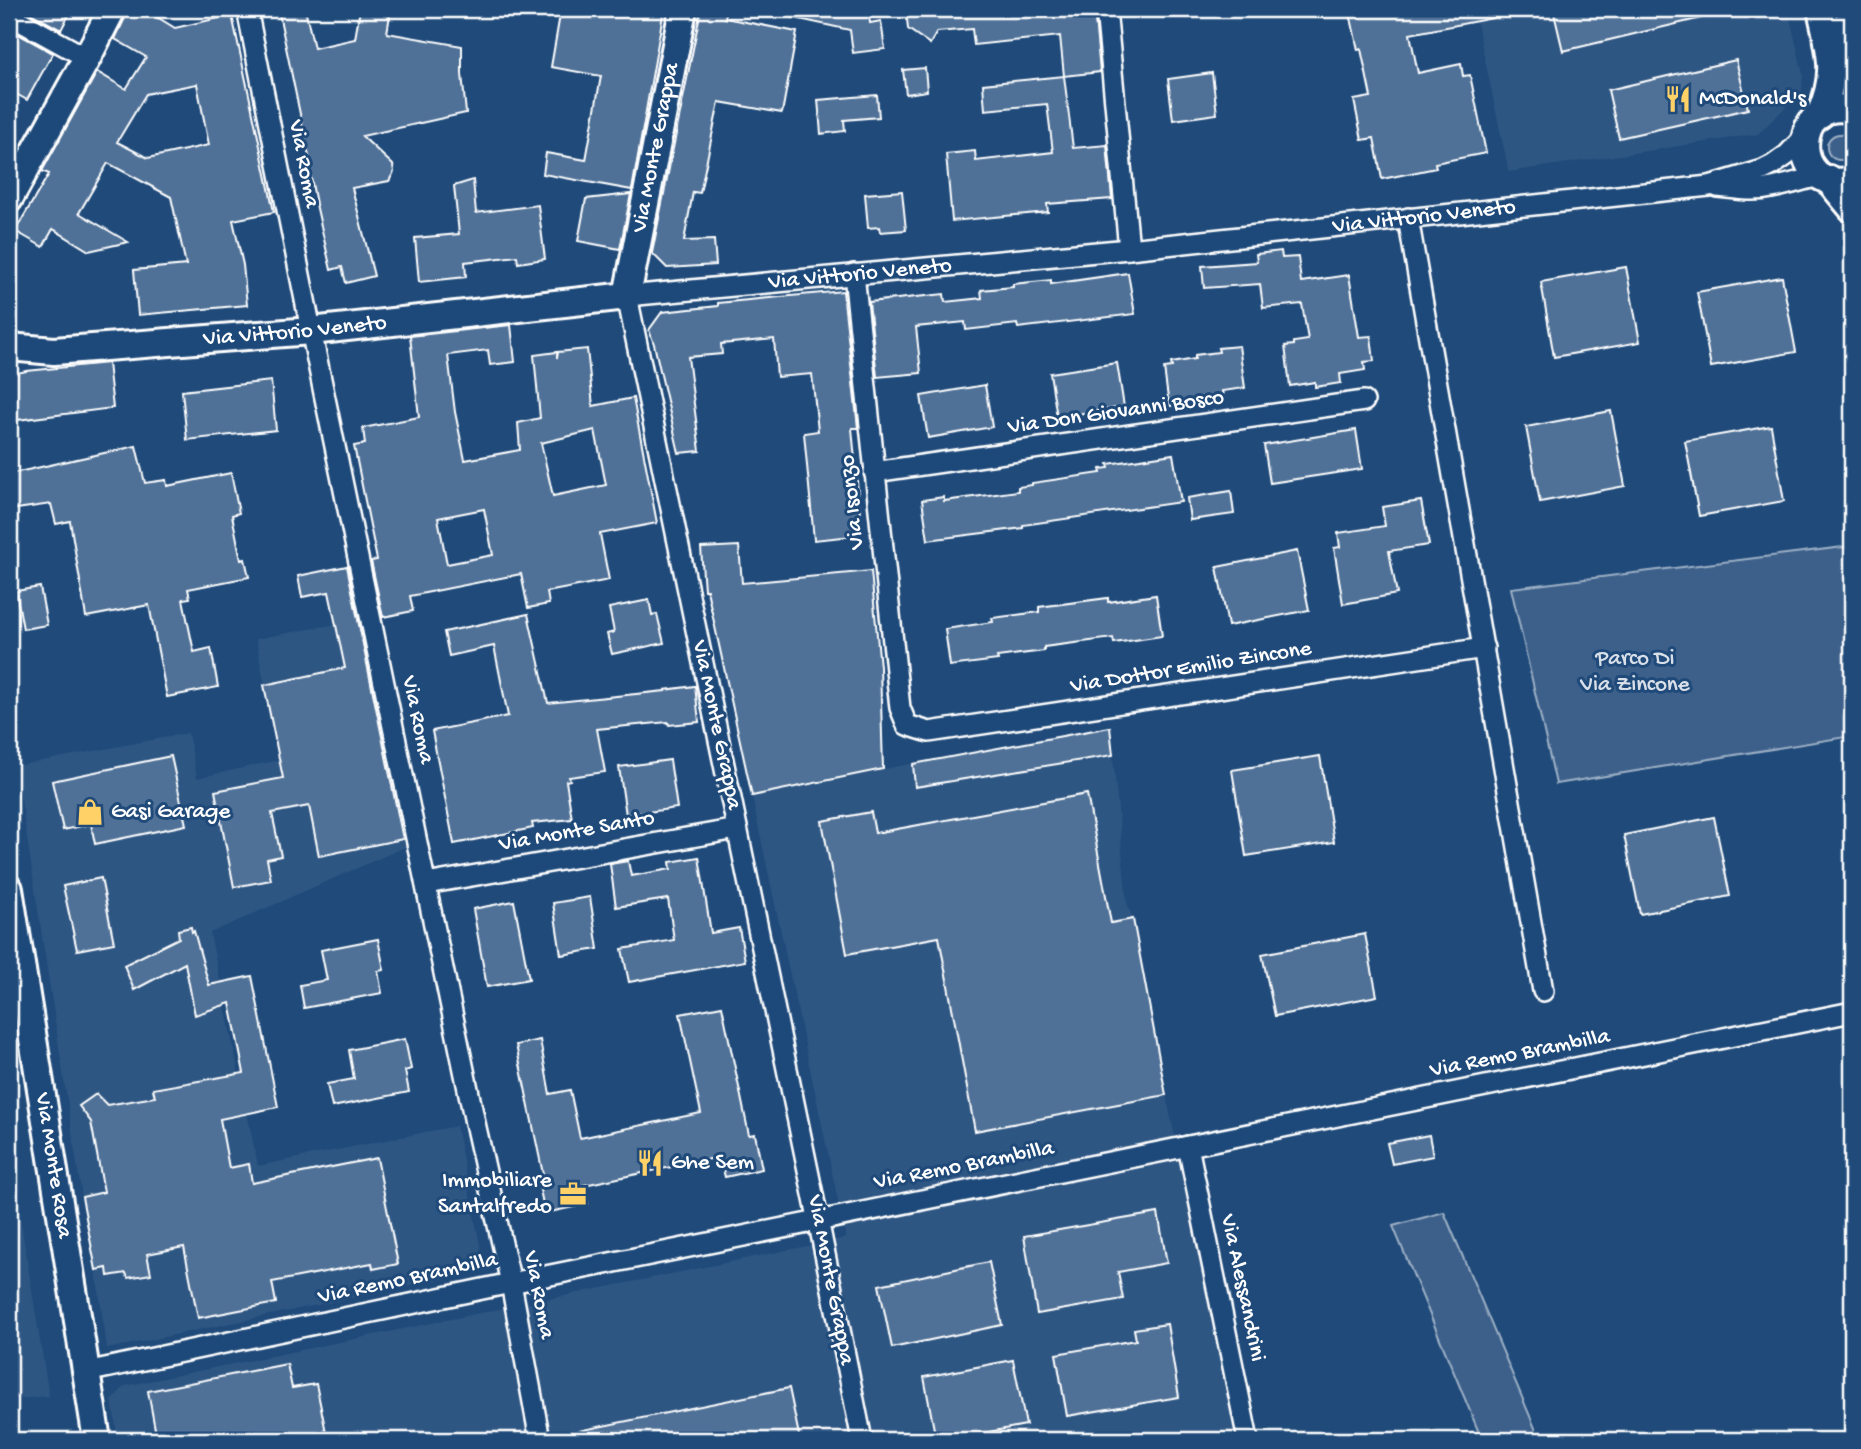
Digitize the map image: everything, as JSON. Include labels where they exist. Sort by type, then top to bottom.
[{"type":"street","points":[[9,199],[112,9]]},
{"type":"street","name":"Via Roma","points":[[247,9],[475,1123],[511,1283],[540,1440]]},
{"type":"street","name":"Via Monte Grappa","points":[[683,9],[627,296],[862,1440]]},
{"type":"street","points":[[1106,9],[1129,249]]},
{"type":"street","points":[[1821,9],[1832,71],[1829,91],[1804,146],[1806,157],[1813,169],[1834,178],[1852,208]]},
{"type":"street","points":[[1839,9],[1852,69]]},
{"type":"street","points":[[9,15],[87,58]]},
{"type":"street","points":[[1813,125],[1836,109],[1852,110]]},
{"type":"street","name":"Via Vittorio Veneto","points":[[9,347],[54,351],[312,331],[627,296],[1129,249],[1709,186],[1773,165],[1787,155],[1813,125]]},
{"type":"street","name":"Via Vittorio Veneto","points":[[1709,186],[1755,190],[1798,180],[1834,178]]},
{"type":"street","points":[[1408,218],[1543,991]]},
{"type":"street","name":"Via Isonzo","points":[[854,274],[900,708],[907,725]]},
{"type":"street","name":"Via Don Giovanni Bosco","points":[[874,472],[1364,401]]},
{"type":"street","name":"Via Dottor Emilio Zincone","points":[[907,725],[929,732],[1484,648]]},
{"type":"street","name":"Via Monte Santo","points":[[426,884],[737,829]]},
{"type":"street","name":"Via Monte Rosa","points":[[9,889],[12,940],[97,1440]]},
{"type":"street","name":"Via Remo Brambilla","points":[[86,1372],[511,1283],[1852,1012]]},
{"type":"street","name":"Via Alessandrini","points":[[1188,1146],[1248,1440]]},
{"type":"shaded area","points":[[1474,9],[1788,9],[1803,74],[1802,91],[1758,134],[1509,172]]},
{"type":"shaded area","points":[[871,571],[880,667],[884,769],[1110,727],[1127,903],[1133,919],[1166,1095],[1240,1440],[118,1440],[112,1400],[125,1386],[846,1238],[716,627],[768,620],[762,581]]},
{"type":"shaded area","points":[[358,620],[405,847],[210,933],[258,1166],[456,1126],[485,1270],[107,1349],[16,766],[188,733],[197,778],[279,760],[256,639]]},
{"type":"shaded area","points":[[12,1167],[49,1396],[9,1400],[9,1168]]},
{"type":"green space","points":[[1840,134],[1849,138],[1853,147],[1849,156],[1840,160],[1831,156],[1827,147],[1831,138]]},
{"type":"green space","name":"Parco Di Via Zincone","points":[[1852,546],[1852,736],[1556,784],[1511,588]]},
{"type":"green space","points":[[1444,1212],[1540,1440],[1482,1440],[1393,1226]]},
{"type":"building","points":[[23,9],[72,9],[61,30]]},
{"type":"building","points":[[128,9],[144,9],[175,28],[232,15],[274,212],[233,220],[243,265],[247,305],[138,315],[134,270],[186,265],[171,197],[108,163],[79,213],[128,242],[89,251],[53,229],[43,247],[15,231],[49,174],[42,171],[97,72],[126,89],[146,57],[115,39]],"holes":[[[197,84],[209,145],[148,158],[117,142],[146,94]]]},
{"type":"building","points":[[278,9],[305,9],[314,48],[355,39],[360,9],[391,9],[387,33],[462,46],[466,113],[362,136],[393,165],[394,172],[389,181],[352,188],[374,276],[346,283],[342,267],[331,270]]},
{"type":"building","points":[[561,9],[664,9],[632,190],[543,174],[546,153],[586,160],[601,76],[551,67]]},
{"type":"building","points":[[701,9],[727,9],[725,18],[797,32],[782,113],[719,102],[700,193],[693,192],[684,241],[714,240],[716,265],[667,268],[652,253]]},
{"type":"building","points":[[791,9],[868,9],[870,23],[881,21],[885,49],[853,53],[850,30],[790,17]]},
{"type":"building","points":[[906,9],[1094,9],[1100,72],[1064,76],[1060,36],[974,45],[972,29],[937,32],[930,44],[908,29]]},
{"type":"building","points":[[1349,9],[1492,9],[1493,18],[1410,34],[1418,73],[1461,64],[1463,76],[1470,75],[1486,153],[1435,163],[1436,168],[1382,179],[1374,138],[1362,140],[1354,100],[1371,97]]},
{"type":"building","points":[[1553,9],[1709,9],[1710,16],[1563,51]]},
{"type":"building","points":[[11,30],[53,53],[27,100],[9,90]]},
{"type":"building","name":"McDonald's","points":[[1736,60],[1748,109],[1619,138],[1608,90]]},
{"type":"building","points":[[925,68],[927,91],[906,94],[903,70]]},
{"type":"building","points":[[1212,73],[1217,114],[1173,120],[1168,79]]},
{"type":"building","points":[[1064,76],[1073,148],[1107,145],[1112,199],[1047,204],[1048,212],[952,221],[946,154],[975,151],[976,161],[1053,152],[1047,104],[985,110],[983,84]]},
{"type":"building","points":[[877,95],[879,117],[844,120],[845,131],[821,134],[818,100]]},
{"type":"building","points":[[473,180],[476,213],[538,205],[545,259],[518,263],[517,256],[465,262],[466,277],[419,282],[415,238],[459,234],[454,186]]},
{"type":"building","points":[[902,191],[906,230],[880,232],[879,227],[868,228],[865,194]]},
{"type":"building","points":[[631,194],[620,249],[578,241],[586,199]]},
{"type":"building","points":[[1281,251],[1282,258],[1298,257],[1301,282],[1349,275],[1359,337],[1371,336],[1374,361],[1364,362],[1365,370],[1340,374],[1341,383],[1315,387],[1315,382],[1290,386],[1285,346],[1308,340],[1302,304],[1263,308],[1260,284],[1204,288],[1202,266],[1257,262],[1256,254]]},
{"type":"building","points":[[1626,267],[1640,342],[1554,357],[1541,282]]},
{"type":"building","points":[[1128,273],[1135,314],[1018,328],[1017,324],[966,330],[965,322],[916,327],[921,373],[877,377],[869,302],[944,294],[945,302],[982,298],[981,290],[1013,287],[1013,284],[1051,280],[1051,284]]},
{"type":"building","points":[[1782,277],[1796,352],[1711,367],[1697,292]]},
{"type":"building","points":[[843,291],[858,428],[852,428],[862,535],[814,540],[804,433],[818,431],[812,374],[777,377],[774,339],[721,344],[722,354],[688,357],[700,451],[679,453],[649,330],[662,312],[718,306],[718,303]]},
{"type":"building","points":[[511,325],[515,362],[490,365],[488,350],[448,355],[455,412],[465,460],[520,450],[518,423],[540,418],[534,355],[557,352],[557,358],[558,352],[587,349],[593,406],[633,398],[657,523],[600,534],[609,580],[547,592],[549,604],[528,608],[521,574],[410,596],[413,611],[383,617],[371,561],[377,560],[354,446],[365,444],[363,428],[419,417],[410,336]],"holes":[[[595,430],[606,485],[553,496],[541,443]],[[484,509],[493,555],[447,564],[438,518]]]},
{"type":"building","points":[[1239,346],[1245,388],[1222,391],[1223,395],[1197,398],[1197,402],[1169,406],[1164,368],[1172,367],[1171,363],[1195,359],[1195,355],[1219,352],[1218,348]]},
{"type":"building","points":[[108,363],[113,408],[9,421],[9,375]]},
{"type":"building","points":[[1117,363],[1124,407],[1057,417],[1050,373]]},
{"type":"building","points":[[271,381],[276,430],[187,440],[182,391]]},
{"type":"building","points":[[985,385],[992,427],[928,438],[921,396]]},
{"type":"building","points":[[1611,411],[1625,486],[1540,502],[1526,427]]},
{"type":"building","points":[[1771,426],[1784,501],[1699,516],[1685,441]]},
{"type":"building","points":[[1356,430],[1362,469],[1270,483],[1264,445]]},
{"type":"building","points":[[136,446],[145,483],[166,480],[167,486],[231,473],[239,513],[232,515],[241,560],[245,559],[249,577],[188,589],[190,598],[183,599],[194,652],[211,648],[218,687],[167,697],[149,605],[86,617],[70,521],[56,524],[51,504],[9,510],[9,474]]},
{"type":"building","points":[[1173,454],[1181,502],[1023,525],[1023,528],[928,540],[922,500],[944,497],[944,501],[1018,491],[1018,487],[1032,483],[1101,473],[1100,469],[1109,468],[1108,464]]},
{"type":"building","points":[[1231,491],[1234,514],[1190,520],[1187,498]]},
{"type":"building","points":[[1421,501],[1429,545],[1389,551],[1397,594],[1343,604],[1334,548],[1340,547],[1338,533],[1385,526],[1382,507]]},
{"type":"building","points":[[739,546],[742,583],[871,571],[880,667],[883,769],[752,796],[707,590],[704,590],[701,548]]},
{"type":"building","points":[[1297,551],[1309,610],[1228,626],[1217,567]]},
{"type":"building","points":[[347,566],[403,839],[319,856],[309,806],[272,813],[281,856],[267,859],[271,880],[234,887],[215,791],[283,778],[264,685],[345,668],[329,592],[302,597],[298,576]]},
{"type":"building","points":[[40,587],[47,625],[23,629],[16,591]]},
{"type":"building","points":[[1156,595],[1162,636],[1114,643],[1113,638],[1044,647],[1044,651],[950,666],[945,629],[993,622],[992,618],[1039,612],[1039,607]]},
{"type":"building","points":[[649,600],[652,615],[657,614],[664,643],[612,654],[607,634],[614,632],[609,608]]},
{"type":"building","points":[[528,614],[548,703],[695,686],[699,722],[669,725],[668,722],[597,729],[605,772],[569,777],[570,780],[566,781],[572,819],[532,823],[533,828],[454,844],[432,731],[508,716],[494,646],[449,656],[444,632]]},
{"type":"building","points":[[1110,727],[1113,755],[915,787],[913,764]]},
{"type":"building","points":[[171,756],[186,825],[95,844],[91,824],[63,830],[52,781]]},
{"type":"building","points":[[1320,756],[1334,842],[1246,856],[1232,770]]},
{"type":"building","points":[[670,760],[677,808],[626,815],[619,767]]},
{"type":"building","points":[[1087,794],[1111,923],[1133,919],[1166,1095],[975,1131],[939,937],[847,954],[822,821],[871,812],[875,833]]},
{"type":"building","points":[[1714,817],[1730,896],[1640,914],[1624,835]]},
{"type":"building","points":[[699,857],[711,933],[739,928],[745,961],[629,982],[622,949],[674,940],[668,899],[616,907],[610,864],[628,861],[631,876],[671,869],[670,862]]},
{"type":"building","points":[[101,878],[114,943],[77,950],[63,886]]},
{"type":"building","points":[[590,897],[598,949],[561,955],[553,903]]},
{"type":"building","points":[[514,901],[529,979],[487,987],[473,909]]},
{"type":"building","points":[[191,927],[209,985],[252,976],[278,1107],[220,1119],[229,1168],[249,1164],[252,1183],[377,1158],[398,1264],[373,1269],[372,1263],[272,1282],[276,1303],[198,1318],[184,1247],[147,1254],[151,1274],[128,1278],[126,1273],[108,1276],[107,1268],[96,1270],[82,1197],[104,1192],[91,1122],[79,1106],[96,1094],[107,1105],[155,1097],[153,1089],[244,1073],[230,1003],[195,1015],[185,963],[134,990],[124,965],[179,938],[178,930]]},
{"type":"building","points":[[1365,934],[1377,996],[1275,1016],[1262,954]]},
{"type":"building","points":[[378,939],[384,970],[378,971],[382,993],[304,1008],[300,985],[327,980],[321,950]]},
{"type":"building","points":[[722,1006],[749,1135],[755,1134],[762,1169],[725,1177],[720,1157],[584,1185],[588,1204],[545,1213],[537,1176],[543,1174],[516,1045],[540,1040],[550,1094],[570,1090],[580,1138],[701,1113],[680,1014]]},
{"type":"building","points":[[405,1039],[411,1069],[405,1071],[409,1092],[332,1107],[327,1084],[354,1079],[349,1050]]},
{"type":"building","points":[[1429,1135],[1433,1156],[1392,1164],[1387,1143]]},
{"type":"building","points":[[1158,1213],[1167,1263],[1118,1272],[1123,1299],[1037,1314],[1024,1236]]},
{"type":"building","points":[[989,1262],[1002,1325],[892,1348],[879,1285]]},
{"type":"building","points":[[1167,1324],[1179,1397],[1067,1416],[1056,1354],[1136,1340],[1134,1329]]},
{"type":"building","points":[[1013,1360],[1026,1425],[936,1440],[924,1377]]},
{"type":"building","points":[[287,1364],[292,1388],[316,1384],[326,1432],[301,1437],[302,1440],[157,1440],[148,1391]]},
{"type":"building","points":[[789,1388],[800,1440],[578,1440],[578,1431]]},
{"type":"place","name":"McDonald's","points":[[1678,99]]},
{"type":"place","name":"Gasi Garage","points":[[90,812]]},
{"type":"place","name":"Ghe Sem","points":[[650,1163]]},
{"type":"place","name":"Immobiliare Santalfredo","points":[[573,1194]]}]
